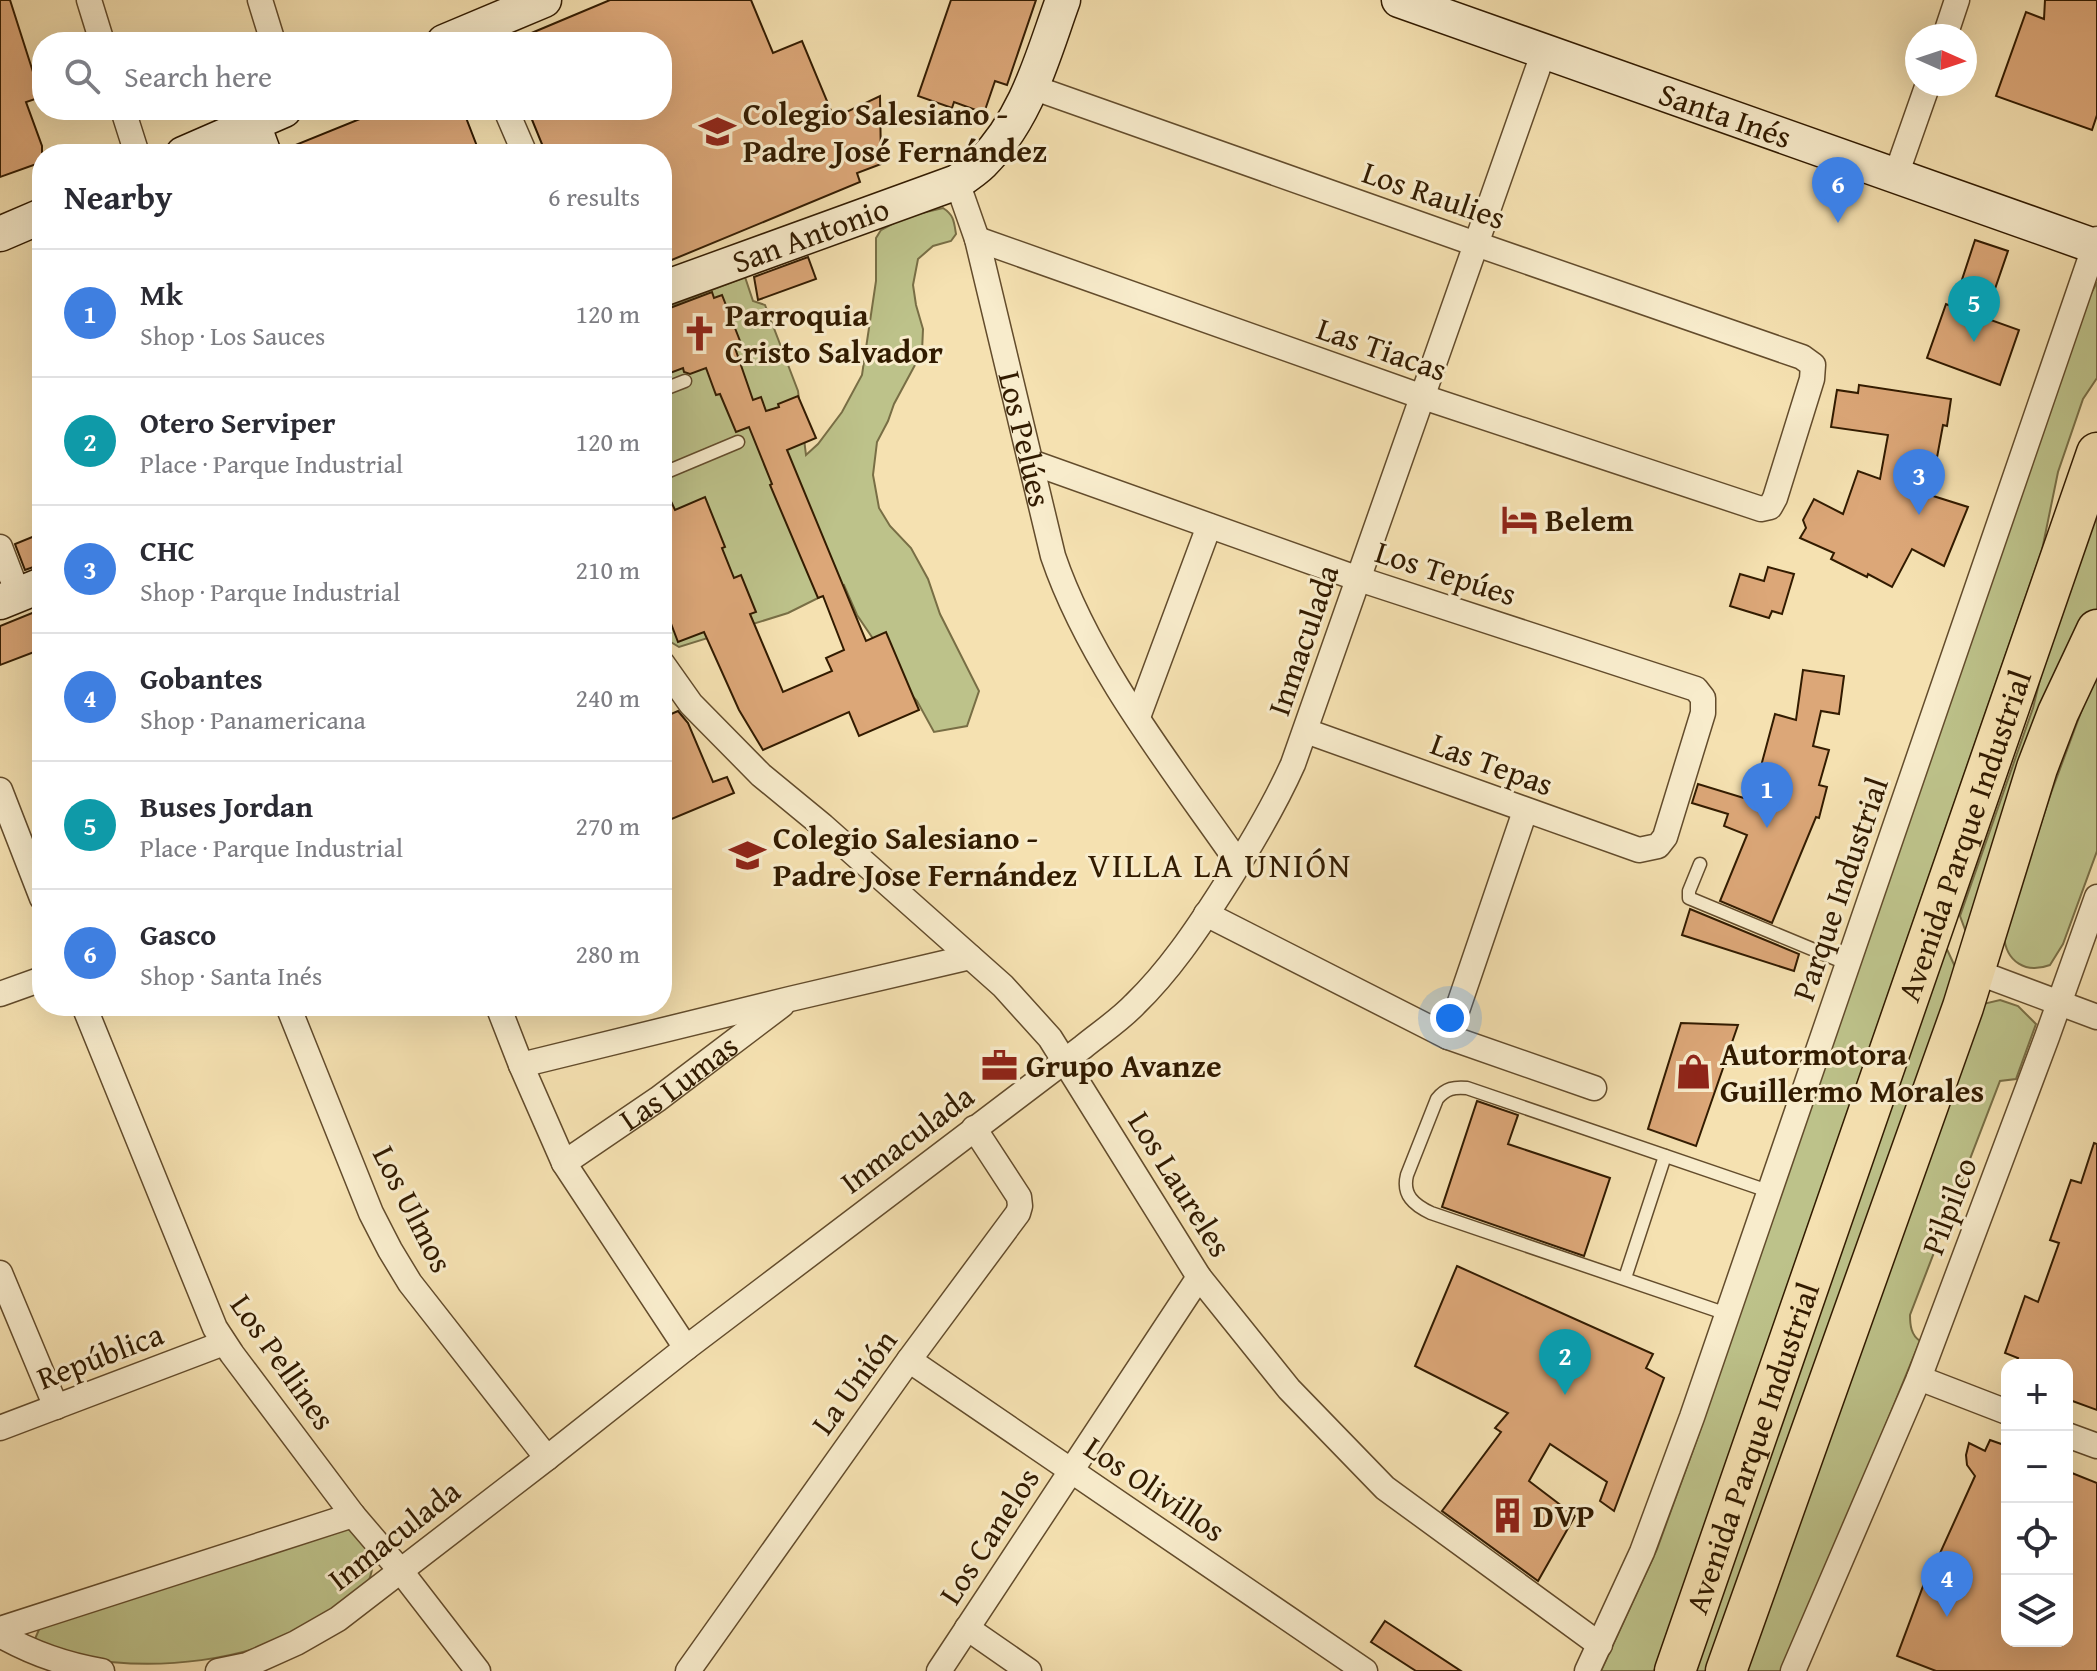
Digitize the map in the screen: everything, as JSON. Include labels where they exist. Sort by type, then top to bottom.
[{"type":"highway","name":"Avenida Parque Industrial","points":[[1675,1671],[2097,453]]},
{"type":"highway","name":"Avenida Parque Industrial","points":[[1726,1671],[1974,971],[2037,768],[2058,713],[2097,630]]},
{"type":"highway","points":[[1957,852],[1952,883],[1953,915],[1965,954],[1974,971]]},
{"type":"main road","points":[[477,32],[544,0]]},
{"type":"main road","points":[[957,182],[981,164],[1021,111],[1063,0]]},
{"type":"main road","name":"Santa Inés","points":[[1399,0],[2096,244]]},
{"type":"main road","points":[[233,144],[258,139],[275,120]]},
{"type":"main road","name":"San Antonio","points":[[672,285],[957,182]]},
{"type":"main road","points":[[0,234],[32,220]]},
{"type":"street","points":[[89,0],[99,32]]},
{"type":"street","points":[[260,0],[270,32]]},
{"type":"street","points":[[1949,24],[1957,0]]},
{"type":"street","name":"Inmaculada","points":[[218,1671],[249,1668],[338,1619],[686,1348],[1064,1061],[1135,1004],[1165,970],[1239,864],[1276,801],[1306,731],[1544,51]]},
{"type":"street","name":"Los Raulies","points":[[1032,87],[1802,357],[1813,365],[1812,379],[1770,507]]},
{"type":"street","points":[[1896,175],[1924,96]]},
{"type":"street","points":[[126,120],[134,144]]},
{"type":"street","points":[[510,120],[521,144]]},
{"type":"street","name":"Los Pelúes","points":[[957,182],[977,239],[1053,556],[1063,586],[1075,613],[1138,717],[1239,864]]},
{"type":"street","name":"Las Tiacas","points":[[977,239],[1423,397],[1761,509],[1770,507]]},
{"type":"street","name":"Parque Industrial","points":[[1587,1671],[1642,1552],[1692,1417],[2096,244]]},
{"type":"street","name":"Los Tepúes","points":[[1031,462],[1359,579],[1696,689],[1703,698],[1703,713],[1665,837],[1658,846]]},
{"type":"street","points":[[1138,717],[1209,526]]},
{"type":"street","points":[[0,547],[20,594]]},
{"type":"street","name":"Los Laureles","points":[[672,677],[691,704],[761,775],[970,957],[1013,997],[1050,1038],[1199,1277],[1289,1389],[1385,1488],[1600,1645]]},
{"type":"street","name":"Las Tepas","points":[[1306,731],[1639,850],[1658,846]]},
{"type":"street","points":[[0,790],[32,872]]},
{"type":"street","points":[[1448,1037],[1525,811]]},
{"type":"street","name":"Pilpilco","points":[[1793,1671],[1919,1378],[2097,897]]},
{"type":"street","points":[[1206,914],[1448,1037],[1594,1088]]},
{"type":"street","name":"Las Lumas","points":[[521,1065],[970,957]]},
{"type":"street","points":[[1974,971],[2097,1017]]},
{"type":"street","points":[[0,994],[32,983]]},
{"type":"street","name":"Las Lumas","points":[[564,1163],[658,1099],[790,999]]},
{"type":"street","name":"Los Pellines","points":[[88,1016],[207,1313],[224,1343],[353,1515],[478,1671]]},
{"type":"street","name":"Los Ulmos","points":[[292,1016],[371,1213],[390,1250],[410,1283],[547,1458]]},
{"type":"street","points":[[502,1016],[564,1163],[686,1348]]},
{"type":"street","name":"La Unión","points":[[688,1671],[909,1360],[1018,1213],[1019,1197],[974,1128]]},
{"type":"street","points":[[0,1273],[56,1407]]},
{"type":"street","name":"Los Canelos","points":[[939,1671],[1199,1277]]},
{"type":"street","name":"República","points":[[0,1428],[224,1343]]},
{"type":"street","name":"Los Olivillos","points":[[909,1360],[1365,1671]]},
{"type":"street","points":[[1919,1378],[2001,1410]]},
{"type":"street","points":[[2073,1437],[2097,1446]]},
{"type":"street","name":"Inmaculada","points":[[0,1632],[353,1515]]},
{"type":"street","points":[[967,1628],[1029,1671]]},
{"type":"street","name":"Inmaculada","points":[[0,1632],[18,1645],[64,1663],[102,1671]]},
{"type":"lane","points":[[672,386],[685,381]]},
{"type":"lane","points":[[672,470],[738,442]]},
{"type":"lane","points":[[1700,864],[1689,898],[1848,964]]},
{"type":"lane","points":[[1727,1314],[1431,1213],[1414,1203],[1408,1195],[1405,1184],[1407,1175],[1437,1099],[1442,1093],[1467,1088],[1768,1191]]},
{"type":"lane","points":[[1625,1278],[1665,1156]]},
{"type":"green space","points":[[943,208],[954,222],[956,234],[951,241],[933,246],[918,259],[913,285],[923,329],[922,352],[877,442],[873,475],[879,508],[890,526],[911,548],[928,579],[940,614],[979,691],[967,726],[934,732],[917,701],[894,676],[857,615],[844,585],[788,613],[679,647],[672,643],[672,305],[745,277],[753,301],[765,305],[798,391],[806,455],[842,412],[862,375],[876,281],[876,238],[881,230],[905,217]]},
{"type":"green space","points":[[2097,282],[2097,378],[2083,399],[2058,472],[2042,550],[1654,1671],[1601,1671],[1657,1549],[1696,1442],[2087,301]]},
{"type":"green space","points":[[2097,505],[2097,610],[2078,646],[1967,935],[1960,916],[2033,708],[2046,655]]},
{"type":"green space","points":[[2097,669],[2097,851],[2063,944],[2050,965],[2025,967],[2013,959],[2004,936],[2051,793]]},
{"type":"green space","points":[[1945,945],[1957,971],[1713,1671],[1689,1671]]},
{"type":"green space","points":[[2000,1000],[2018,1006],[2036,1024],[2016,1079],[2000,1081],[1910,1315],[1913,1333],[1920,1341],[1782,1671],[1737,1671],[1983,1004]]},
{"type":"green space","points":[[350,1529],[371,1558],[369,1580],[316,1621],[262,1646],[201,1660],[139,1664],[80,1658],[35,1639],[40,1627]]},
{"type":"building","points":[[0,0],[10,0],[32,69],[32,100],[26,102],[41,144],[32,144],[32,166],[0,177]]},
{"type":"building","name":"Colegio Salesiano - Padre José Fernández","points":[[610,0],[751,0],[773,53],[802,41],[834,118],[880,96],[881,164],[857,173],[860,182],[672,260],[672,144],[542,144],[532,120],[672,120],[672,32],[534,32]]},
{"type":"building","points":[[951,0],[1036,0],[1007,85],[995,81],[984,113],[954,102],[952,108],[918,96]]},
{"type":"building","points":[[2045,0],[2097,0],[2097,115],[2092,130],[1996,96],[2026,12],[2044,19]]},
{"type":"building","points":[[357,120],[467,120],[476,144],[298,144]]},
{"type":"building","points":[[1975,240],[2008,251],[1985,318],[2019,330],[2000,385],[1927,358],[1946,304],[1953,307]]},
{"type":"building","points":[[808,257],[816,279],[758,300],[754,277]]},
{"type":"building","points":[[712,292],[714,298],[722,295],[742,346],[735,348],[753,400],[761,397],[766,411],[798,396],[816,438],[787,450],[866,641],[886,632],[919,710],[859,736],[849,712],[763,750],[739,710],[704,632],[678,642],[672,626],[672,504],[675,510],[705,497],[734,578],[741,575],[756,612],[750,614],[783,692],[832,671],[826,658],[844,650],[823,596],[818,598],[749,427],[736,432],[720,394],[716,395],[706,368],[690,374],[683,368],[672,372],[672,307]]},
{"type":"building","points":[[1859,385],[1951,399],[1930,495],[1968,507],[1944,566],[1912,549],[1892,587],[1831,559],[1834,553],[1800,538],[1806,528],[1803,520],[1814,499],[1843,514],[1858,471],[1880,479],[1888,435],[1831,427],[1837,390],[1858,393]]},
{"type":"building","points":[[32,537],[32,568],[25,570],[15,544]]},
{"type":"building","points":[[1768,567],[1794,574],[1782,614],[1772,611],[1769,618],[1730,606],[1740,574],[1764,581]]},
{"type":"building","points":[[32,613],[32,653],[0,665],[0,626]]},
{"type":"building","points":[[1803,670],[1844,676],[1839,714],[1821,711],[1813,746],[1829,750],[1819,785],[1827,787],[1819,818],[1816,817],[1772,923],[1720,901],[1747,835],[1724,826],[1728,814],[1692,803],[1698,784],[1747,799],[1752,780],[1757,781],[1775,714],[1796,720]]},
{"type":"building","points":[[678,711],[688,723],[713,782],[727,777],[734,793],[672,819],[672,714]]},
{"type":"building","points":[[1690,909],[1799,954],[1794,971],[1682,935]]},
{"type":"building","name":"Autormotora Guillermo Morales","points":[[1681,1023],[1738,1025],[1696,1146],[1648,1129]]},
{"type":"building","points":[[1477,1101],[1518,1115],[1508,1144],[1610,1178],[1584,1256],[1442,1207]]},
{"type":"building","points":[[2094,1143],[2097,1144],[2097,1410],[2073,1401],[2073,1359],[2018,1359],[2005,1353],[2025,1296],[2038,1302],[2059,1243],[2050,1240],[2071,1180],[2081,1183]]},
{"type":"building","points":[[1457,1266],[1653,1354],[1646,1368],[1664,1378],[1614,1511],[1600,1501],[1607,1482],[1550,1444],[1529,1481],[1575,1516],[1538,1581],[1442,1511],[1501,1432],[1495,1428],[1508,1413],[1415,1366]]},
{"type":"building","points":[[1990,1440],[2001,1444],[2001,1647],[2073,1647],[2073,1473],[2097,1483],[2097,1671],[1936,1671],[1897,1656],[1925,1581],[1975,1476],[1967,1465],[1969,1443],[1985,1451]]},
{"type":"building","points":[[1385,1621],[1461,1671],[1416,1671],[1371,1642]]},
{"type":"place","name":"Colegio Salesiano - Padre José Fernández","points":[[717,132]]},
{"type":"place","name":"Gasco","points":[[1838,223]]},
{"type":"place","name":"Parroquia Cristo Salvador","points":[[699,333]]},
{"type":"place","name":"Buses Jordan","points":[[1974,342]]},
{"type":"place","name":"CHC","points":[[1919,515]]},
{"type":"place","name":"Belem","points":[[1519,520]]},
{"type":"place","name":"Mk","points":[[1767,828]]},
{"type":"place","name":"Colegio Salesiano - Padre Jose Fernández","points":[[747,856]]},
{"type":"place","name":"Grupo Avanze","points":[[1000,1066]]},
{"type":"place","name":"Autormotora Guillermo Morales","points":[[1694,1072]]},
{"type":"place","name":"Otero Serviper","points":[[1565,1395]]},
{"type":"place","name":"DVP","points":[[1507,1516]]},
{"type":"place","name":"Gobantes","points":[[1947,1617]]},
{"type":"district","name":"VILLA LA UNIÓN","points":[[1220,865]]}]
